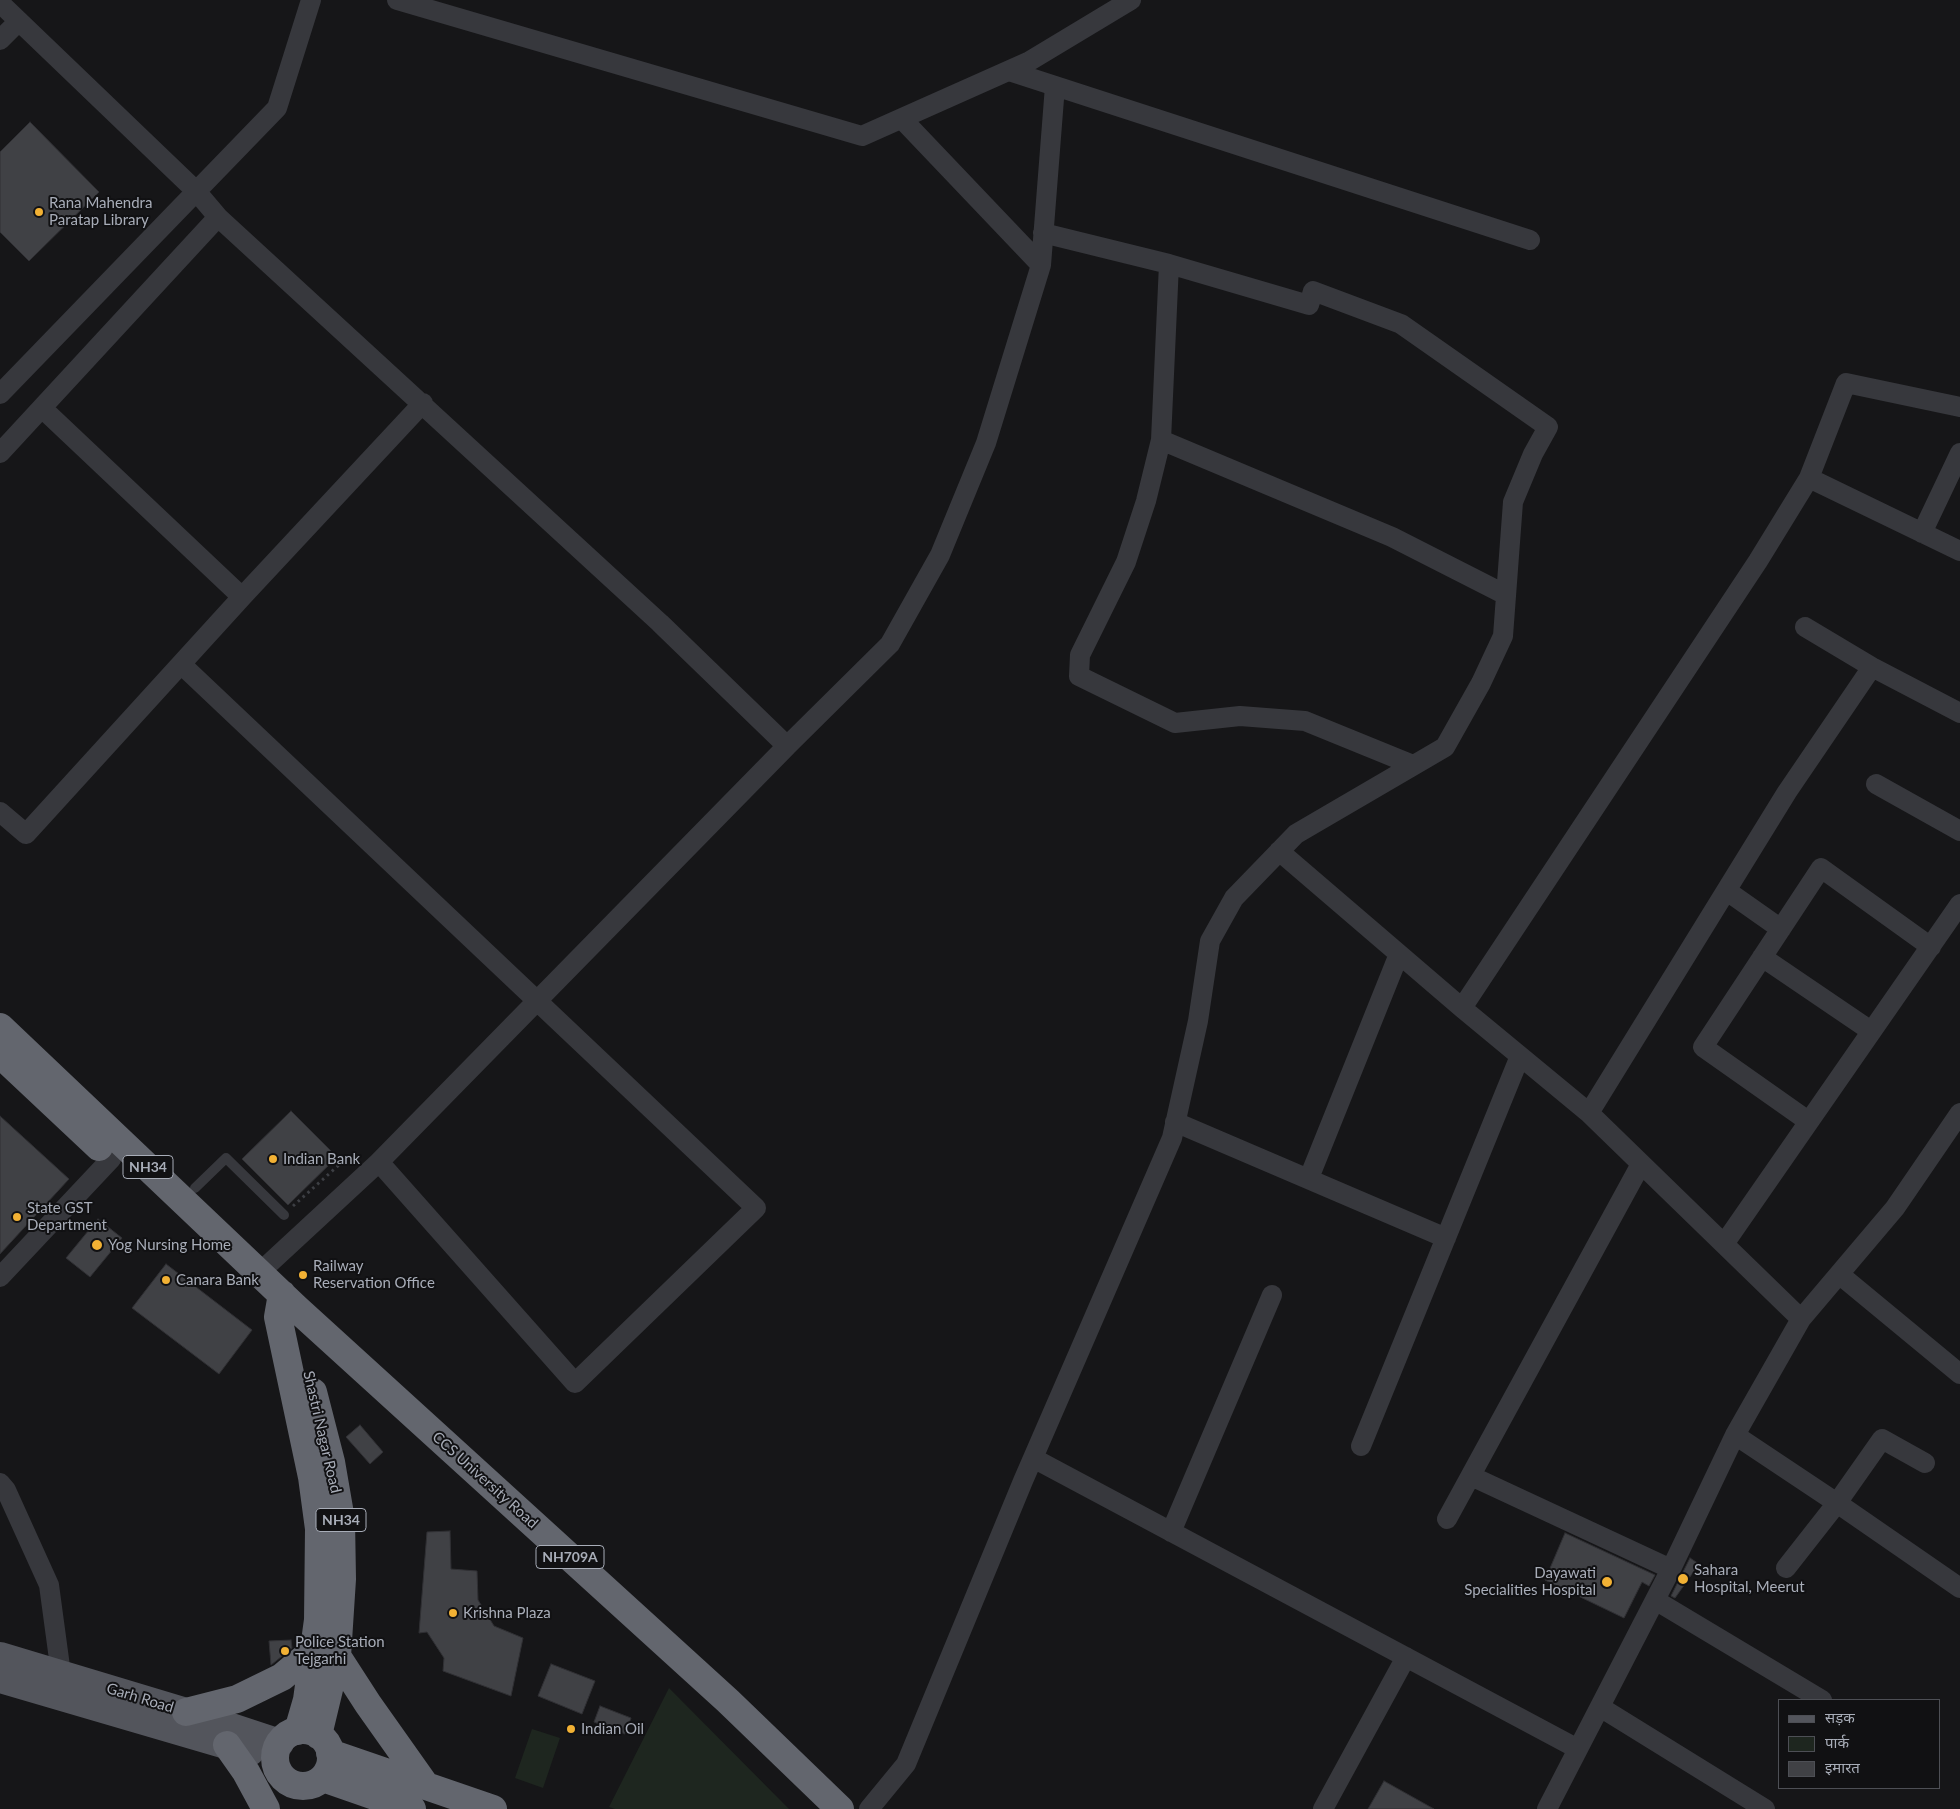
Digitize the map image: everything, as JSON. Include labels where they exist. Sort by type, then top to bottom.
[{"type":"highway","name":"CCS University Road","points":[[0,1027],[259,1273],[288,1312]]},
{"type":"highway","name":"CCS University Road","points":[[0,1054],[111,1159],[288,1312],[607,1600],[728,1701],[840,1809]]},
{"type":"highway","name":"Shastri Nagar Road","points":[[288,1312],[331,1462],[341,1520],[342,1580],[302,1764]]},
{"type":"highway","name":"CCS University Road","points":[[607,1600],[773,1766],[813,1809]]},
{"type":"highway","points":[[186,1712],[244,1695],[325,1654],[368,1704],[426,1786]]},
{"type":"highway","points":[[227,1745],[246,1772],[266,1809]]},
{"type":"highway","points":[[302,1764],[426,1786],[493,1809]]},
{"type":"highway","points":[[302,1764],[375,1804],[412,1809]]},
{"type":"highway","name":"NH34","points":[[277,1809],[302,1764]]},
{"type":"main road","name":"Garh Road","points":[[0,1656],[186,1712],[302,1764]]},
{"type":"main road","name":"Garh Road","points":[[0,1678],[227,1745],[302,1764]]},
{"type":"street","points":[[0,394],[277,108],[311,0]]},
{"type":"street","points":[[397,0],[862,136],[1028,62],[1131,0]]},
{"type":"street","points":[[0,2],[196,190],[218,217],[423,403],[660,623],[787,746]]},
{"type":"street","points":[[0,40],[19,21]]},
{"type":"street","points":[[1009,71],[1530,240]]},
{"type":"street","points":[[259,1273],[379,1162],[787,746],[890,644],[940,555],[986,443],[1041,265],[1055,86]]},
{"type":"street","points":[[902,118],[1041,265]]},
{"type":"street","points":[[0,453],[218,217]]},
{"type":"street","points":[[869,1809],[906,1764],[1033,1458],[1172,1138],[1198,1021],[1210,942],[1234,898],[1296,834],[1445,747],[1481,682],[1503,636],[1513,502],[1533,454],[1548,427],[1401,324],[1313,292],[1309,305],[1168,264],[1043,233]]},
{"type":"street","points":[[1168,264],[1160,440],[1146,500],[1126,562],[1080,655],[1079,676],[1175,723],[1240,716],[1305,721],[1413,765]]},
{"type":"street","points":[[1462,1008],[1758,561],[1809,478],[1846,383],[1960,407]]},
{"type":"street","points":[[0,812],[26,834],[242,597],[423,403]]},
{"type":"street","points":[[42,408],[242,597]]},
{"type":"street","points":[[1160,440],[1392,537],[1506,595]]},
{"type":"street","points":[[1922,532],[1960,453]]},
{"type":"street","points":[[1809,478],[1960,551]]},
{"type":"street","points":[[1805,626],[1872,667],[1960,713]]},
{"type":"street","points":[[181,664],[756,1208],[575,1384],[379,1162]]},
{"type":"street","points":[[1589,1113],[1787,792],[1872,667]]},
{"type":"street","points":[[1876,784],[1960,831]]},
{"type":"street","points":[[1279,851],[1462,1008],[1589,1113],[1800,1319]]},
{"type":"street","points":[[1808,1121],[1703,1047],[1821,868],[1931,947]]},
{"type":"street","points":[[1727,890],[1781,929]]},
{"type":"street","points":[[1724,1244],[1960,904]]},
{"type":"street","points":[[1309,1178],[1399,954]]},
{"type":"street","points":[[1762,957],[1871,1031]]},
{"type":"street","points":[[1361,1446],[1520,1056]]},
{"type":"street","points":[[1547,1809],[1671,1569],[1734,1435],[1800,1319],[1896,1208],[1960,1113]]},
{"type":"street","points":[[1175,1122],[1446,1238]]},
{"type":"street","points":[[0,1278],[111,1159]]},
{"type":"street","points":[[1447,1519],[1641,1164]]},
{"type":"street","points":[[1839,1274],[1959,1371]]},
{"type":"street","points":[[1171,1532],[1272,1295]]},
{"type":"street","points":[[1734,1435],[1960,1588]]},
{"type":"street","points":[[1786,1568],[1837,1503],[1882,1439],[1925,1463]]},
{"type":"street","points":[[1033,1458],[1578,1748]]},
{"type":"street","points":[[1471,1476],[1671,1569]]},
{"type":"street","points":[[0,1483],[6,1490],[49,1585],[61,1674]]},
{"type":"street","points":[[1655,1600],[1820,1699]]},
{"type":"street","points":[[1323,1809],[1406,1657]]},
{"type":"street","points":[[1600,1707],[1765,1809]]},
{"type":"lane","points":[[195,1188],[226,1158],[284,1215]]},
{"type":"path","points":[[284,1215],[339,1165]]},
{"type":"green space","points":[[669,1688],[789,1809],[615,1809],[609,1807]]},
{"type":"green space","points":[[532,1729],[560,1738],[543,1788],[515,1778]]},
{"type":"building","name":"Rana Mahendra Paratap Library","points":[[30,122],[99,192],[29,261],[0,232],[0,152]]},
{"type":"building","points":[[291,1111],[337,1157],[288,1205],[242,1159]]},
{"type":"building","name":"State GST Department","points":[[0,1116],[69,1179],[0,1254]]},
{"type":"building","points":[[98,1219],[122,1238],[90,1277],[66,1258]]},
{"type":"building","points":[[166,1264],[252,1330],[219,1374],[132,1308]]},
{"type":"building","points":[[360,1425],[383,1452],[370,1464],[346,1437]]},
{"type":"building","name":"Krishna Plaza","points":[[450,1531],[451,1569],[477,1571],[478,1600],[494,1626],[523,1638],[511,1696],[443,1671],[444,1658],[427,1632],[419,1633],[427,1532]]},
{"type":"building","points":[[1565,1533],[1655,1575],[1649,1586],[1642,1582],[1624,1618],[1545,1580]]},
{"type":"building","points":[[1690,1558],[1699,1564],[1675,1598],[1671,1596]]},
{"type":"building","points":[[291,1640],[292,1648],[271,1665],[269,1641]]},
{"type":"building","points":[[551,1664],[595,1681],[582,1714],[538,1696]]},
{"type":"building","points":[[600,1706],[631,1718],[625,1734],[594,1722]]},
{"type":"building","points":[[1384,1781],[1434,1809],[1368,1809]]},
{"type":"place","name":"Rana Mahendra Paratap Library","points":[[39,212]]},
{"type":"place","name":"Indian Bank","points":[[273,1159]]},
{"type":"place","name":"State GST Department","points":[[17,1217]]},
{"type":"place","name":"Yog Nursing Home","points":[[97,1245]]},
{"type":"place","name":"Railway Reservation Office","points":[[303,1275]]},
{"type":"place","name":"Canara Bank","points":[[166,1280]]},
{"type":"place","name":"Sahara Hospital, Meerut","points":[[1683,1579]]},
{"type":"place","name":"Dayawati Specialities Hospital","points":[[1607,1582]]},
{"type":"place","name":"Krishna Plaza","points":[[453,1613]]},
{"type":"place","name":"Police Station Tejgarhi","points":[[285,1651]]},
{"type":"place","name":"Indian Oil","points":[[571,1729]]}]
